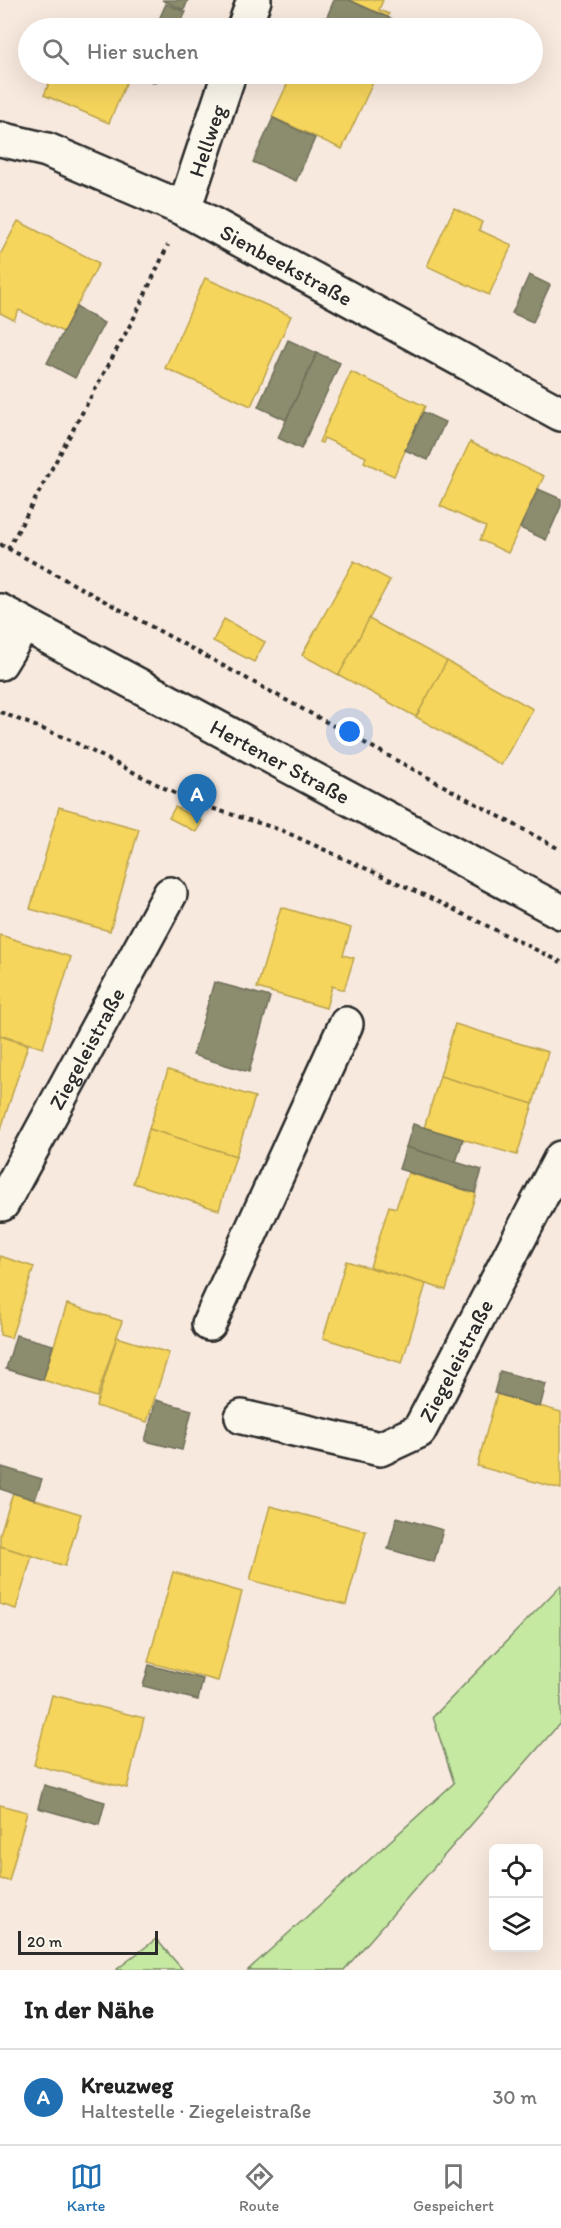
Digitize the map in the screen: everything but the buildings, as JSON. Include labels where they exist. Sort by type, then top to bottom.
[{"type":"street","points":[[247,18],[254,0]]},
{"type":"street","name":"Hellweg","points":[[184,209],[226,84]]},
{"type":"street","name":"Sienbeekstraße","points":[[0,139],[47,150],[184,209],[561,414]]},
{"type":"street","points":[[0,663],[12,618]]},
{"type":"street","name":"Hertener Straße","points":[[12,618],[561,912]]},
{"type":"street","name":"Ziegeleistraße","points":[[2,1203],[170,894]]},
{"type":"street","points":[[209,1324],[346,1024]]},
{"type":"street","name":"Ziegeleistraße","points":[[242,1417],[380,1449],[419,1431],[561,1158]]},
{"type":"path","points":[[8,549],[135,316],[184,209]]},
{"type":"path","points":[[0,544],[561,850]]},
{"type":"path","points":[[0,712],[68,739],[192,802],[281,830],[424,895],[561,962]]},
{"type":"green space","points":[[561,1585],[561,1722],[344,1970],[248,1970],[454,1783],[433,1717]]},
{"type":"green space","points":[[156,1939],[183,1970],[116,1970]]},
{"type":"place","name":"Kreuzweg","points":[[197,824]]}]
